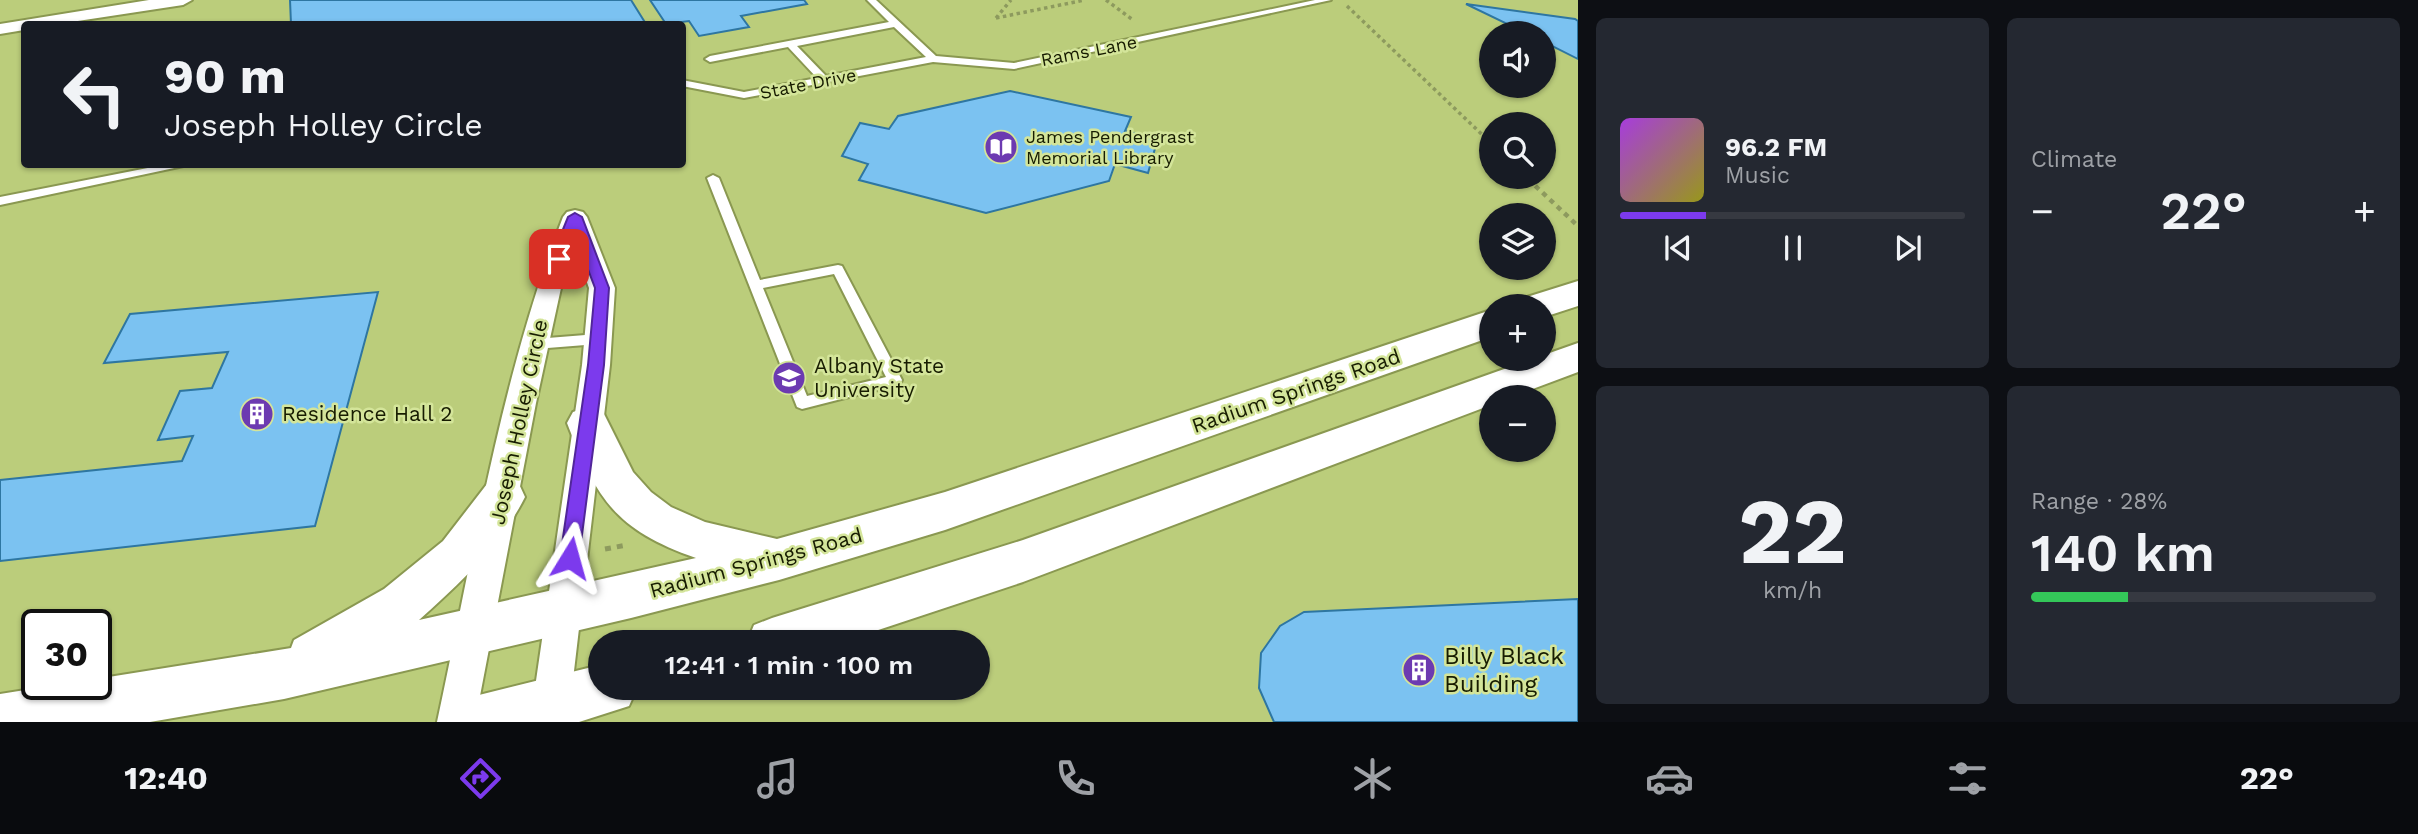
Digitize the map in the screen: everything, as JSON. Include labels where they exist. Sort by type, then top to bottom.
[{"type":"main road","points":[[1556,301],[1578,293]]},
{"type":"main road","name":"Radium Springs Road","points":[[0,721],[284,674],[562,612],[779,559],[945,511],[1479,327]]},
{"type":"main road","points":[[809,630],[1023,561],[1578,357]]},
{"type":"main road","points":[[588,423],[601,462],[635,507],[666,529],[779,559]]},
{"type":"main road","points":[[284,674],[401,605],[459,555],[503,497]]},
{"type":"main road","points":[[479,722],[550,713],[588,697]]},
{"type":"street","points":[[86,20],[183,0]]},
{"type":"street","points":[[0,29],[21,26]]},
{"type":"street","name":"Joseph Holley Circle","points":[[456,722],[548,288],[575,217],[602,288],[588,423],[550,713]]},
{"type":"lane","points":[[871,0],[933,59]]},
{"type":"lane","name":"Rams Lane","points":[[933,59],[1014,66],[1327,0]]},
{"type":"lane","points":[[710,59],[895,24]]},
{"type":"lane","points":[[790,44],[825,81]]},
{"type":"lane","name":"State Drive","points":[[686,84],[744,95],[933,59]]},
{"type":"lane","points":[[0,201],[168,168]]},
{"type":"lane","points":[[713,178],[802,403],[895,380],[838,269],[756,285]]},
{"type":"lane","points":[[535,344],[598,339]]},
{"type":"path","points":[[1010,0],[996,18],[1085,0]]},
{"type":"path","points":[[1340,0],[1479,132]]},
{"type":"path","points":[[1539,189],[1578,226]]},
{"type":"path","points":[[592,551],[628,545]]},
{"type":"shaded area","name":"Albany State University","points":[[0,0],[1578,0],[1578,722],[0,722]]},
{"type":"building","points":[[290,0],[631,0],[644,21],[291,21]]},
{"type":"building","points":[[650,0],[804,0],[807,4],[741,16],[749,27],[699,36],[689,21],[664,21]]},
{"type":"building","points":[[1466,4],[1575,19],[1578,21],[1578,59],[1556,48],[1556,21],[1501,21]]},
{"type":"building","name":"James Pendergrast Memorial Library","points":[[1010,91],[1131,117],[1125,131],[1158,138],[1148,173],[1115,164],[1109,181],[986,213],[859,180],[868,164],[842,156],[860,123],[889,129],[898,116]]},
{"type":"building","name":"Residence Hall 2","points":[[378,292],[315,526],[0,561],[0,480],[182,461],[193,436],[158,440],[180,391],[212,388],[228,352],[104,363],[130,314]]},
{"type":"building","name":"Billy Black Building","points":[[1578,599],[1578,722],[1274,722],[1259,688],[1261,653],[1280,626],[1304,612]]},
{"type":"place","name":"James Pendergrast Memorial Library","points":[[1001,147]]},
{"type":"place","name":"Albany State University","points":[[789,378]]},
{"type":"place","name":"Residence Hall 2","points":[[257,414]]},
{"type":"place","name":"Billy Black Building","points":[[1419,670]]},
{"type":"route","points":[[559,259],[575,217],[602,288],[596,365],[570,558]]}]
